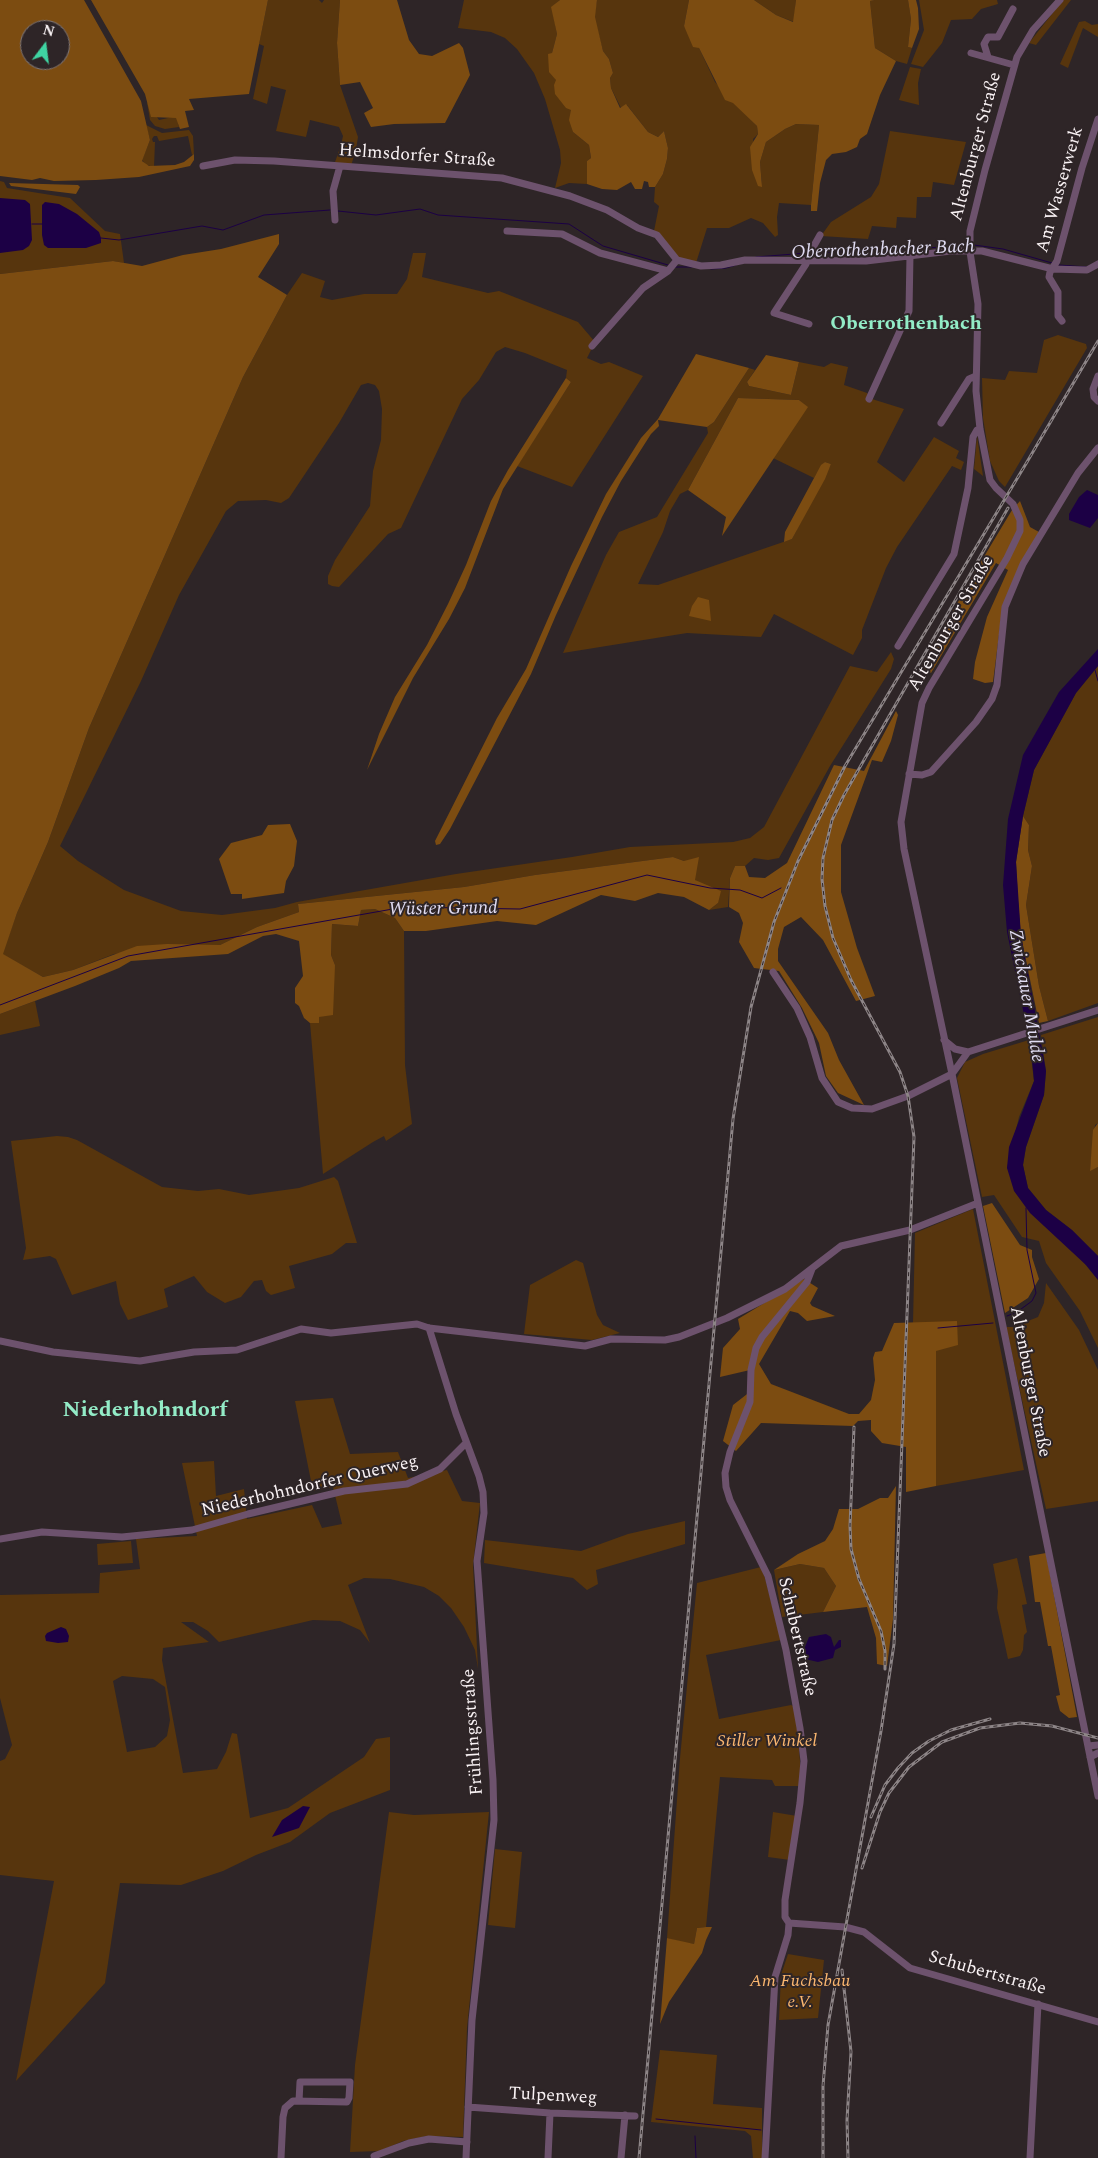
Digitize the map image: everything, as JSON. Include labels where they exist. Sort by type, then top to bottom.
[{"type":"street","name":"Altenburger Straße","points":[[1060,0],[1028,36],[1014,65],[978,193],[970,248],[978,304],[976,376],[980,429],[990,480],[1013,504],[1018,513],[1020,532],[1007,558],[929,688],[922,703],[900,822],[1098,1796]]},
{"type":"street","points":[[988,57],[984,44],[988,37],[998,37],[1013,9]]},
{"type":"street","points":[[971,53],[1014,65]]},
{"type":"street","name":"Am Wasserwerk","points":[[1054,265],[1098,119]]},
{"type":"street","name":"Helmsdorfer Straße","points":[[203,166],[242,160],[288,161],[487,175],[570,196],[607,210],[638,228],[657,235],[672,266]]},
{"type":"street","points":[[335,220],[333,193],[340,166]]},
{"type":"street","points":[[507,231],[562,234],[600,253],[672,266],[687,264],[707,267],[745,260],[809,256],[866,261],[970,248],[1054,265],[1093,267]]},
{"type":"street","points":[[809,324],[774,313],[820,235]]},
{"type":"street","points":[[869,399],[910,307],[910,256]]},
{"type":"street","points":[[1054,265],[1049,277],[1058,292],[1058,316],[1062,321]]},
{"type":"street","points":[[592,346],[643,288],[672,266]]},
{"type":"street","points":[[941,423],[969,379],[976,376]]},
{"type":"street","points":[[1098,376],[1093,389],[1094,397],[1098,401]]},
{"type":"street","points":[[898,646],[954,554],[968,488],[973,436],[980,429]]},
{"type":"street","points":[[910,774],[922,775],[931,772],[976,722],[992,699],[997,685],[1005,606],[1022,564],[1078,473],[1098,448]]},
{"type":"street","points":[[773,972],[797,1008],[810,1037],[822,1078],[838,1102],[852,1108],[872,1109],[908,1096],[952,1074],[968,1052]]},
{"type":"street","points":[[944,1040],[955,1050],[968,1052],[1098,1010]]},
{"type":"street","points":[[0,1341],[53,1352],[140,1361],[194,1352],[237,1350],[301,1329],[331,1333],[417,1324],[429,1328],[585,1346],[611,1339],[665,1340],[678,1338],[728,1318],[785,1289],[841,1246],[910,1230],[978,1203]]},
{"type":"street","name":"Schubertstraße","points":[[765,2158],[775,1977],[788,1935],[789,1922],[785,1917],[785,1900],[800,1803],[804,1761],[786,1650],[768,1576],[730,1500],[726,1487],[725,1473],[730,1452],[750,1402],[751,1370],[756,1348],[762,1337],[807,1282],[812,1268]]},
{"type":"street","name":"Frühlingsstraße","points":[[429,1328],[466,1443],[479,1476],[483,1492],[484,1514],[478,1561],[494,1820],[472,2020],[466,2158]]},
{"type":"street","name":"Niederhohndorfer Querweg","points":[[0,1539],[42,1532],[122,1537],[171,1534],[192,1530],[248,1514],[344,1491],[407,1484],[440,1469],[466,1443]]},
{"type":"street","points":[[1088,1746],[1098,1745]]},
{"type":"street","points":[[1090,1757],[1098,1754]]},
{"type":"street","name":"Schubertstraße","points":[[789,1922],[846,1928],[864,1932],[910,1968],[1098,2022]]},
{"type":"street","points":[[1030,2158],[1038,2004]]},
{"type":"street","points":[[281,2158],[285,2108],[294,2101],[347,2102],[350,2082],[300,2082],[299,2101]]},
{"type":"street","name":"Tulpenweg","points":[[468,2108],[635,2116]]},
{"type":"street","points":[[548,2158],[550,2113]]},
{"type":"street","points":[[621,2158],[625,2115]]},
{"type":"street","points":[[374,2156],[409,2143],[429,2139],[467,2142]]},
{"type":"green space","points":[[268,0],[319,0],[322,3],[324,0],[340,0],[337,43],[340,85],[358,137],[351,166],[334,165],[343,136],[339,127],[310,120],[306,137],[276,131],[286,90],[271,86],[267,104],[253,99],[264,46],[259,44]]},
{"type":"green space","points":[[464,0],[560,0],[552,7],[557,34],[552,53],[556,80],[571,109],[573,132],[589,145],[591,158],[587,161],[587,184],[569,183],[555,188],[561,163],[560,150],[545,99],[534,73],[517,49],[505,38],[491,32],[458,28]]},
{"type":"green space","points":[[597,0],[689,0],[684,26],[699,48],[715,82],[757,126],[758,134],[753,139],[762,186],[760,162],[766,142],[796,124],[819,125],[811,205],[779,203],[777,217],[778,235],[775,237],[763,223],[751,218],[729,228],[707,228],[696,263],[680,260],[654,231],[659,206],[654,202],[655,187],[663,174],[667,159],[668,148],[664,131],[658,137],[648,132],[627,105],[621,108],[611,88],[610,78],[613,73],[609,59],[603,51],[594,17]]},
{"type":"green space","points":[[754,0],[796,0],[794,22],[776,15]]},
{"type":"green space","points":[[908,0],[911,19],[908,47],[912,48],[907,64],[896,61],[875,48],[870,1]]},
{"type":"green space","points":[[919,0],[997,0],[998,4],[981,9],[972,19],[951,20],[942,43],[923,67],[911,64],[924,30]]},
{"type":"green space","points":[[1063,0],[1071,0],[1036,45],[1029,43]]},
{"type":"green space","points":[[1085,21],[1092,25],[1098,24],[1098,37],[1083,28],[1068,68],[1060,64],[1079,22]]},
{"type":"green space","points":[[910,67],[921,69],[918,83],[919,105],[899,100]]},
{"type":"green space","points":[[147,102],[159,120],[177,116],[179,127],[165,129],[155,126],[150,120]]},
{"type":"green space","points":[[146,125],[162,133],[189,130],[193,136],[194,154],[192,155],[188,136],[159,141],[157,136],[154,136],[152,139],[155,142],[154,167],[146,165],[142,160],[150,140]]},
{"type":"green space","points":[[890,131],[966,142],[954,185],[933,182],[931,197],[917,197],[916,218],[897,217],[896,228],[872,226],[868,239],[821,236],[831,222],[871,197],[879,184]]},
{"type":"green space","points":[[0,181],[4,182],[7,188],[70,198],[105,231],[120,234],[124,263],[113,261],[0,274]]},
{"type":"green space","points":[[413,253],[426,253],[422,277],[488,293],[499,291],[578,322],[595,342],[587,358],[601,364],[609,362],[643,376],[572,487],[517,466],[571,382],[566,378],[567,370],[505,347],[496,352],[479,380],[462,399],[401,528],[388,534],[339,587],[328,584],[328,576],[335,560],[370,506],[373,471],[381,440],[382,409],[379,391],[375,385],[368,383],[361,385],[339,423],[289,498],[281,503],[266,500],[238,501],[226,511],[179,595],[141,681],[60,846],[78,861],[124,890],[181,911],[222,915],[275,908],[297,902],[456,874],[630,847],[733,842],[750,838],[764,827],[850,666],[877,672],[891,652],[894,659],[891,669],[830,766],[779,858],[768,860],[754,858],[745,866],[735,866],[730,878],[728,907],[709,910],[718,903],[695,880],[684,861],[673,857],[535,875],[464,887],[298,904],[299,912],[257,927],[220,945],[114,954],[73,970],[43,977],[2,954],[17,913],[48,842],[89,728],[243,377],[287,295],[302,273],[325,281],[320,297],[332,300],[364,294],[397,294],[407,279]]},
{"type":"green space","points":[[1058,335],[1086,344],[1087,348],[1005,487],[999,481],[990,461],[983,418],[982,378],[1005,380],[1009,371],[1037,373],[1044,340]]},
{"type":"green space","points":[[799,362],[824,367],[831,363],[848,367],[844,385],[867,393],[872,399],[904,409],[877,462],[904,482],[934,437],[959,451],[956,458],[964,462],[961,470],[952,466],[897,547],[886,568],[862,630],[862,638],[853,655],[774,614],[761,637],[687,633],[563,653],[606,555],[619,532],[657,517],[708,433],[707,427],[714,422],[749,368],[755,370],[747,382],[749,386],[791,395]],"holes":[[[738,398],[799,400],[807,407],[773,458],[814,478],[825,462],[831,464],[792,539],[658,585],[638,584],[663,532],[670,511],[680,494],[688,490]]]},
{"type":"green space","points":[[977,436],[983,476],[974,469]]},
{"type":"green space","points":[[1098,666],[1098,1003],[1048,1021],[1039,986],[1026,905],[1032,866],[1028,850],[1029,825],[1023,816],[1034,770],[1076,693]]},
{"type":"green space","points":[[375,909],[395,918],[404,931],[405,1065],[412,1124],[386,1141],[384,1136],[373,1142],[323,1174],[310,1023],[319,1023],[319,1017],[335,965],[331,955],[332,924],[358,926],[361,910]]},
{"type":"green space","points":[[35,1001],[40,1026],[0,1035],[0,1014]]},
{"type":"green space","points":[[1098,1017],[1098,1123],[1095,1125],[1090,1170],[1098,1167],[1098,1256],[1072,1230],[1046,1210],[1028,1188],[1023,1165],[1026,1147],[1044,1095],[1046,1071],[1041,1035]]},
{"type":"green space","points":[[1029,1040],[1034,1081],[1019,1117],[1007,1168],[1098,1280],[1098,1348],[1080,1311],[1046,1263],[1039,1241],[1022,1237],[994,1195],[982,1197],[957,1078],[965,1062],[983,1054]]},
{"type":"green space","points":[[57,1136],[77,1140],[162,1187],[198,1191],[219,1189],[249,1195],[299,1188],[334,1177],[338,1181],[357,1243],[346,1243],[332,1254],[289,1266],[295,1288],[271,1295],[266,1291],[262,1280],[254,1281],[241,1297],[225,1303],[207,1292],[194,1276],[164,1289],[168,1307],[128,1320],[120,1304],[116,1281],[72,1295],[56,1259],[50,1256],[23,1260],[26,1248],[11,1141]]},
{"type":"green space","points":[[973,1209],[1024,1470],[936,1486],[936,1351],[913,1323],[915,1233]]},
{"type":"green space","points":[[576,1260],[583,1263],[597,1315],[603,1325],[620,1333],[592,1340],[524,1334],[530,1285]]},
{"type":"green space","points":[[1046,1283],[1079,1330],[1098,1370],[1098,1501],[1046,1509],[1006,1327],[1013,1327],[1038,1317],[1044,1303]]},
{"type":"green space","points":[[333,1398],[350,1454],[398,1452],[408,1478],[447,1470],[462,1501],[480,1503],[473,1565],[478,1669],[475,1650],[464,1627],[451,1608],[439,1596],[424,1587],[390,1579],[364,1578],[348,1585],[370,1643],[360,1630],[340,1621],[313,1620],[219,1642],[208,1631],[193,1622],[181,1622],[209,1642],[163,1648],[162,1660],[183,1773],[217,1769],[226,1752],[232,1733],[237,1734],[250,1818],[288,1808],[364,1757],[376,1739],[390,1737],[390,1790],[330,1813],[290,1842],[256,1855],[223,1871],[181,1885],[120,1883],[105,1983],[16,2081],[54,1881],[0,1875],[0,1761],[5,1759],[12,1745],[0,1698],[0,1595],[99,1593],[100,1573],[140,1569],[136,1539],[197,1536],[182,1463],[214,1461],[216,1496],[244,1489],[247,1519],[312,1505],[322,1528],[342,1524],[333,1487],[313,1491],[295,1401]],"holes":[[[122,1676],[153,1679],[165,1687],[170,1720],[167,1736],[155,1747],[127,1752],[113,1681]]]},
{"type":"green space","points":[[685,1521],[685,1544],[596,1570],[598,1584],[587,1590],[573,1578],[484,1563],[485,1540],[581,1551],[628,1534]]},
{"type":"green space","points":[[131,1541],[133,1563],[98,1565],[97,1544]]},
{"type":"green space","points":[[1017,1558],[1027,1604],[1022,1605],[1027,1632],[1024,1635],[1023,1650],[1020,1656],[1008,1659],[997,1608],[998,1591],[993,1564]]},
{"type":"green space","points":[[800,1564],[824,1568],[836,1586],[823,1612],[782,1617],[774,1570]]},
{"type":"green space","name":"Stiller Winkel","points":[[761,1567],[781,1640],[706,1655],[719,1719],[791,1705],[795,1707],[800,1761],[800,1786],[775,1786],[772,1780],[720,1777],[706,1927],[697,1928],[694,1944],[685,1943],[667,1938],[680,1758],[697,1583]]},
{"type":"green space","points":[[389,1812],[414,1815],[489,1812],[467,2028],[463,2137],[427,2136],[403,2141],[380,2151],[350,2152],[355,2065]]},
{"type":"green space","points":[[773,1812],[797,1816],[790,1860],[768,1857]]},
{"type":"green space","points":[[495,1849],[522,1852],[515,1928],[488,1925]]},
{"type":"green space","name":"Am Fuchsbau e.V.","points":[[788,1954],[824,1960],[818,2018],[779,2020],[781,1975]]},
{"type":"green space","points":[[660,2050],[717,2055],[713,2104],[762,2108],[762,2158],[753,2158],[751,2136],[745,2131],[651,2122]]},
{"type":"shaded area","points":[[0,0],[84,0],[141,101],[150,140],[142,161],[149,166],[175,165],[184,162],[194,154],[194,160],[190,166],[139,177],[96,180],[54,181],[40,178],[32,180],[0,176]]},
{"type":"shaded area","points":[[91,0],[268,0],[249,94],[189,99],[194,110],[185,111],[189,127],[180,129],[176,118],[151,117],[145,94]]},
{"type":"shaded area","points":[[340,0],[397,0],[409,40],[419,54],[432,56],[459,43],[463,48],[470,75],[445,123],[394,124],[371,127],[364,113],[373,108],[360,82],[340,85],[337,43]]},
{"type":"shaded area","points":[[560,0],[597,0],[595,17],[603,51],[609,59],[613,73],[610,78],[611,88],[620,108],[626,104],[648,132],[658,137],[664,131],[668,148],[667,159],[663,174],[655,187],[649,187],[648,182],[644,181],[642,189],[635,189],[631,182],[617,190],[602,189],[587,184],[587,161],[591,158],[589,145],[573,132],[569,120],[571,110],[566,108],[555,94],[554,85],[556,80],[549,72],[548,54],[552,53],[557,34],[551,7]]},
{"type":"shaded area","points":[[689,0],[754,0],[776,15],[793,22],[796,0],[875,0],[870,1],[875,48],[896,61],[880,95],[867,134],[860,139],[857,147],[846,152],[832,154],[826,160],[820,183],[817,211],[811,211],[811,205],[819,125],[796,124],[766,142],[760,162],[762,187],[758,186],[752,170],[750,147],[758,134],[757,126],[733,103],[725,100],[699,48],[693,47],[684,26]]},
{"type":"shaded area","points":[[908,0],[916,0],[918,8],[919,29],[912,48],[908,47],[911,19]]},
{"type":"shaded area","points":[[9,183],[78,185],[80,187],[76,194],[11,186]]},
{"type":"shaded area","points":[[279,234],[279,244],[258,277],[287,295],[243,377],[89,728],[48,842],[17,913],[3,954],[43,977],[73,970],[137,946],[167,944],[220,945],[257,927],[299,912],[298,904],[464,887],[535,875],[673,857],[684,861],[699,857],[695,880],[721,891],[718,903],[709,910],[684,897],[658,893],[635,901],[601,895],[536,925],[497,921],[426,931],[404,931],[395,918],[375,909],[361,910],[358,926],[332,924],[331,955],[335,965],[333,1015],[319,1017],[319,1023],[310,1023],[304,1018],[299,1006],[295,1003],[295,988],[303,976],[299,941],[276,934],[263,936],[228,954],[131,961],[119,968],[75,986],[0,1014],[0,274],[113,261],[142,266]]},
{"type":"shaded area","points":[[696,354],[749,368],[714,422],[707,427],[658,420],[659,426],[651,434],[621,481],[602,517],[556,615],[531,674],[450,829],[440,844],[436,845],[435,841],[497,718],[526,669],[571,566],[606,494],[641,438],[658,419]]},
{"type":"shaded area","points":[[766,355],[799,362],[791,395],[749,386],[747,382]]},
{"type":"shaded area","points":[[566,378],[571,382],[503,489],[465,588],[449,619],[413,678],[367,770],[379,734],[395,697],[427,645],[448,604],[466,565],[491,501],[508,470]]},
{"type":"shaded area","points":[[738,398],[799,400],[808,407],[722,536],[726,517],[688,490]]},
{"type":"shaded area","points":[[825,462],[831,464],[825,479],[792,539],[784,542],[785,532],[821,465]]},
{"type":"shaded area","points":[[1020,501],[1030,527],[1039,532],[1001,619],[993,682],[985,683],[973,679],[975,662],[987,617],[1008,570],[996,563],[931,673],[921,667],[982,560],[1012,510]]},
{"type":"shaded area","points":[[698,597],[709,600],[711,621],[689,616],[692,606]]},
{"type":"shaded area","points":[[896,711],[898,715],[891,741],[882,762],[872,760],[841,845],[841,892],[857,948],[875,996],[856,1001],[823,940],[801,917],[784,927],[778,949],[778,961],[828,1033],[839,1060],[864,1105],[838,1093],[826,1076],[819,1043],[802,1008],[779,971],[754,968],[739,942],[743,923],[739,913],[729,907],[730,878],[735,866],[745,866],[749,877],[765,878],[787,863],[834,765],[864,771]]},
{"type":"shaded area","points":[[1023,816],[1029,825],[1028,850],[1032,866],[1026,905],[1039,986],[1048,1021],[1039,1023],[1021,936],[1018,901],[1016,862]]},
{"type":"shaded area","points":[[290,824],[297,841],[294,866],[286,881],[284,893],[242,899],[242,894],[231,894],[219,859],[231,843],[262,835],[268,825]]},
{"type":"shaded area","points":[[1098,1123],[1098,1167],[1090,1171],[1093,1130]]},
{"type":"shaded area","points":[[992,1203],[1020,1245],[1032,1250],[1032,1257],[1039,1279],[1028,1298],[1005,1313],[983,1206]]},
{"type":"shaded area","points":[[804,1279],[818,1288],[810,1303],[812,1306],[835,1316],[807,1321],[798,1313],[790,1311],[759,1364],[771,1384],[849,1414],[859,1414],[871,1400],[875,1380],[873,1358],[875,1352],[882,1351],[894,1323],[957,1321],[958,1345],[936,1351],[936,1486],[906,1492],[906,1447],[882,1443],[871,1431],[871,1420],[858,1421],[853,1426],[761,1423],[736,1451],[723,1441],[733,1405],[751,1391],[750,1370],[720,1377],[723,1348],[740,1329],[738,1319]]},
{"type":"shaded area","points":[[896,1486],[893,1619],[887,1666],[877,1664],[876,1638],[867,1607],[823,1612],[836,1586],[824,1568],[800,1564],[774,1570],[798,1554],[825,1541],[833,1529],[839,1509],[858,1509],[880,1498],[888,1498]]},
{"type":"shaded area","points":[[1046,1553],[1077,1717],[1069,1718],[1060,1711],[1056,1696],[1060,1695],[1051,1646],[1048,1646],[1040,1602],[1035,1602],[1029,1556]]},
{"type":"shaded area","points":[[712,1927],[702,1953],[669,2002],[660,2024],[667,1938],[694,1944],[697,1928]]},
{"type":"water","points":[[0,198],[25,200],[30,204],[32,240],[29,246],[23,250],[0,253]]},
{"type":"water","points":[[45,202],[59,204],[77,214],[99,232],[101,243],[86,248],[48,248],[44,245],[42,235],[42,205]]},
{"type":"water","points":[[1087,490],[1098,495],[1098,518],[1090,528],[1069,520],[1069,514],[1079,497]]},
{"type":"water","name":"Zwickauer Mulde","points":[[1098,649],[1098,666],[1076,693],[1034,770],[1023,816],[1016,862],[1021,936],[1046,1071],[1044,1095],[1026,1147],[1023,1165],[1028,1188],[1046,1210],[1072,1230],[1098,1256],[1098,1280],[1086,1265],[1030,1213],[1014,1191],[1007,1168],[1009,1147],[1034,1081],[1031,1049],[1007,932],[1003,885],[1008,819],[1023,755],[1059,692]]},
{"type":"water","points":[[61,1627],[66,1629],[69,1636],[68,1642],[46,1641],[45,1636],[47,1633]]},
{"type":"water","points":[[826,1634],[831,1637],[834,1647],[841,1640],[841,1647],[835,1650],[833,1658],[818,1662],[805,1659],[803,1652],[809,1637]]},
{"type":"water","points":[[303,1806],[310,1807],[299,1828],[272,1837],[282,1820]]},
{"type":"waterway","points":[[338,211],[376,215],[420,209],[438,215],[569,224],[603,246],[668,265]]},
{"type":"waterway","points":[[101,238],[119,240],[202,226],[223,230],[264,215],[330,210]]},
{"type":"waterway","points":[[32,224],[42,224]]},
{"type":"waterway","name":"Oberrothenbacher Bach","points":[[974,245],[1003,249],[1052,263]]},
{"type":"waterway","name":"Oberrothenbacher Bach","points":[[814,253],[967,246]]},
{"type":"waterway","name":"Oberrothenbacher Bach","points":[[756,257],[807,253]]},
{"type":"waterway","points":[[711,269],[736,265]]},
{"type":"waterway","name":"Oberrothenbacher Bach","points":[[1059,265],[1087,267]]},
{"type":"waterway","points":[[674,267],[692,267]]},
{"type":"waterway","points":[[1095,670],[1098,681]]},
{"type":"waterway","name":"Wüster Grund","points":[[0,1005],[128,956],[404,907],[520,909],[647,875],[710,888],[740,890],[762,898],[781,888]]},
{"type":"waterway","points":[[1007,1316],[1017,1312],[1032,1301],[1036,1293],[1027,1250],[1026,1208]]},
{"type":"waterway","points":[[938,1328],[993,1323]]},
{"type":"waterway","points":[[656,2119],[761,2130]]},
{"type":"waterway","points":[[695,2136],[696,2158]]},
{"type":"railway","points":[[639,2158],[733,1119],[751,1007],[774,922],[798,861],[845,766],[1098,341]]},
{"type":"railway","points":[[823,2158],[823,2086],[828,2025],[881,1731],[894,1644],[914,1137],[908,1096],[900,1072],[851,980],[833,938],[825,906],[822,879],[823,858],[832,820],[844,795],[1008,508]]},
{"type":"railway","points":[[854,1427],[850,1526],[851,1549],[859,1579],[881,1631],[885,1651],[885,1669]]},
{"type":"railway","points":[[871,1817],[885,1785],[912,1753],[929,1741],[951,1730],[990,1719]]},
{"type":"railway","points":[[862,1868],[880,1812],[889,1793],[909,1767],[942,1742],[980,1728],[1020,1723],[1052,1726],[1098,1738]]},
{"type":"railway","points":[[842,1970],[851,2052],[847,2120],[848,2158]]},
{"type":"district","name":"Oberrothenbach","points":[[906,325]]},
{"type":"district","name":"Niederhohndorf","points":[[145,1412]]}]
